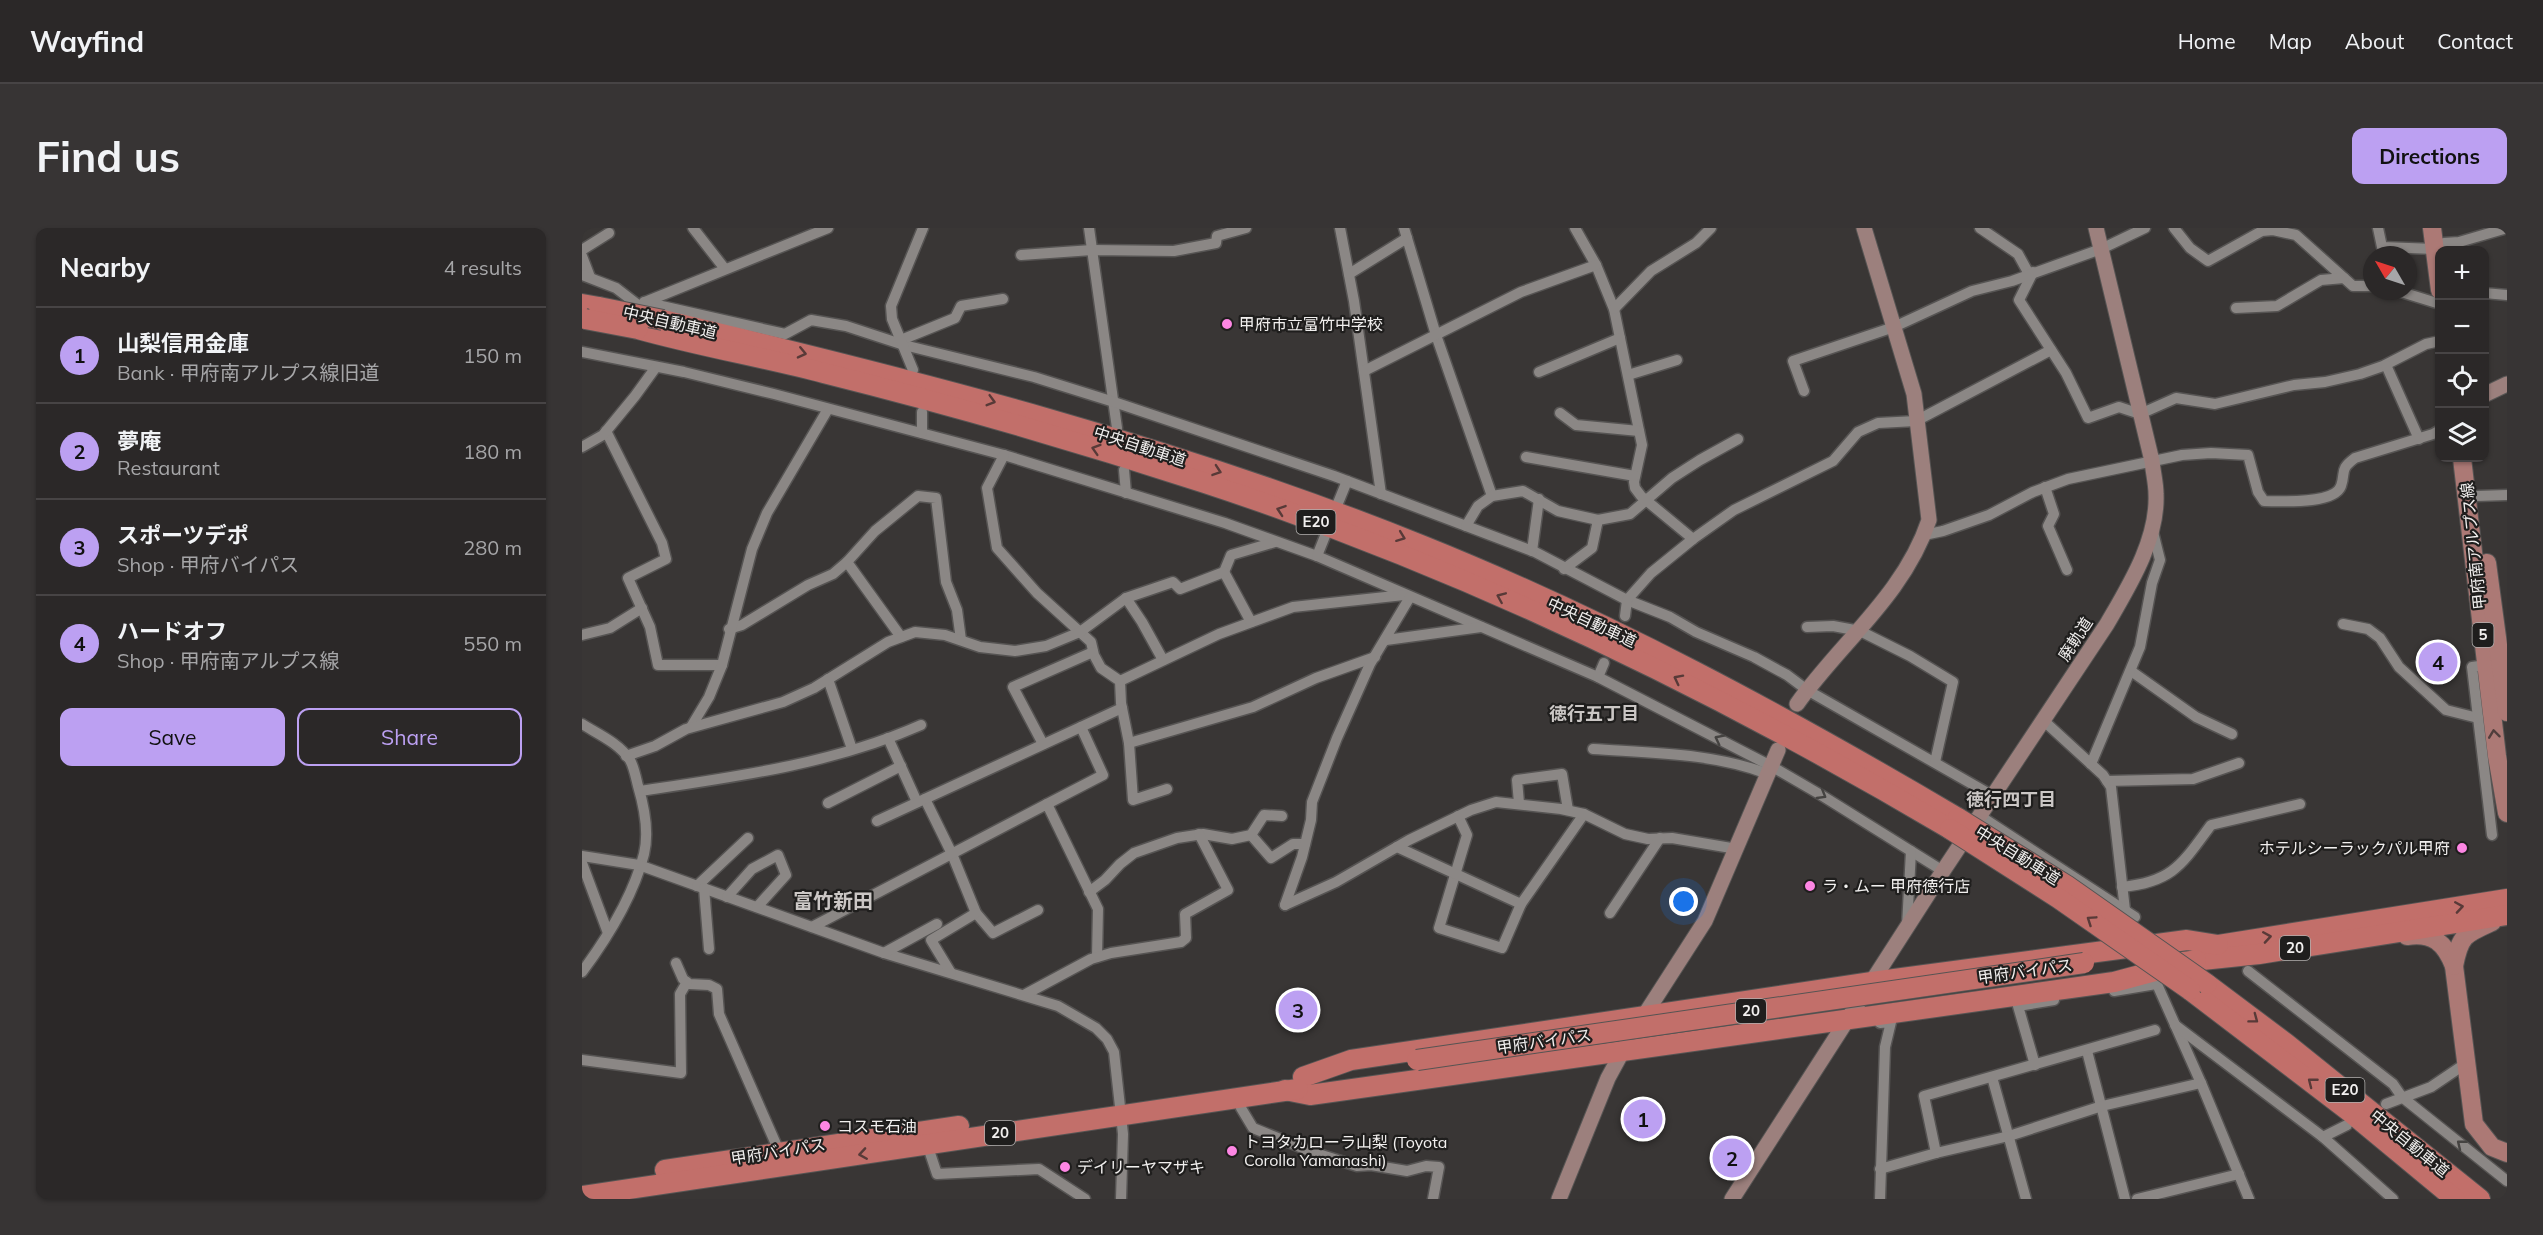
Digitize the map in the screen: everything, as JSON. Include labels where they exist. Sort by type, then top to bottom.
[{"type":"highway","name":"中央自動車道","points":[[586,315],[663,320],[975,396],[1101,433],[1299,499],[1423,546],[1646,647],[1760,705],[1954,824],[2077,911],[2287,1044],[2480,1199]]},
{"type":"highway","name":"中央自動車道","points":[[586,315],[822,372],[979,415],[1185,477],[1315,521],[1529,608],[1640,660],[1954,824]]},
{"type":"highway","name":"甲府バイパス","points":[[582,1183],[779,1151],[1239,1097],[1418,1066],[2083,970],[2218,945],[2507,899]]},
{"type":"highway","name":"甲府バイパス","points":[[2083,970],[2259,954],[2507,915]]},
{"type":"highway","points":[[1303,1077],[1351,1060],[1872,982],[2187,940],[2218,945]]},
{"type":"highway","points":[[1285,1090],[1310,1095],[1845,1023],[2114,982],[2154,978],[2196,960]]},
{"type":"highway","name":"中央自動車道","points":[[2199,987],[2455,1199]]},
{"type":"highway","name":"甲府バイパス","points":[[582,1196],[927,1144],[1303,1077],[1418,1066]]},
{"type":"highway","points":[[2426,1175],[2430,1188],[2443,1199]]},
{"type":"main road","points":[[2432,228],[2442,243]]},
{"type":"main road","name":"甲府南アルプス線","points":[[2464,462],[2507,712]]},
{"type":"main road","name":"甲府南アルプス線","points":[[2473,462],[2498,664],[2507,813]]},
{"type":"main road","points":[[2507,915],[2472,930],[2463,937],[2457,949],[2454,966],[2474,1124],[2492,1147],[2507,1153]]},
{"type":"main road","points":[[2259,954],[2311,952],[2425,935],[2434,937],[2446,947],[2454,966]]},
{"type":"street","points":[[693,228],[725,268]]},
{"type":"street","points":[[586,315],[641,304],[828,228]]},
{"type":"street","points":[[913,370],[892,319],[891,306],[923,228]]},
{"type":"street","points":[[1089,228],[1117,428]]},
{"type":"street","points":[[1340,228],[1364,371],[1381,494]]},
{"type":"street","points":[[1575,228],[1596,265],[1614,309],[1642,445],[1635,476],[1635,489],[1645,500],[1693,539]]},
{"type":"street","points":[[1614,309],[1651,271],[1696,243],[1711,228]]},
{"type":"street","points":[[1797,704],[1890,593],[1924,535],[1929,520],[1914,394],[1864,228]]},
{"type":"street","points":[[1980,228],[2018,254],[2031,273]]},
{"type":"street","name":"廃軌道","points":[[1732,1199],[2126,592],[2152,528],[2156,495],[2152,461],[2096,228]]},
{"type":"street","points":[[1804,391],[1793,361],[1894,327],[1972,291],[2101,249],[2145,228]]},
{"type":"street","points":[[2174,228],[2190,248],[2208,261],[2262,231],[2285,231],[2296,236],[2353,286],[2363,286]]},
{"type":"street","points":[[2378,228],[2382,247],[2459,242],[2507,228]]},
{"type":"street","points":[[1021,255],[1092,250],[1173,251],[1216,243],[1216,236],[1240,229]]},
{"type":"street","points":[[582,250],[609,233]]},
{"type":"street","points":[[1349,274],[1405,233],[1436,335],[1492,496]]},
{"type":"street","points":[[582,256],[586,276],[616,288],[641,304],[785,334],[811,320],[846,326],[1034,377],[1347,481],[1532,551],[1626,600],[1670,617],[1696,632],[1754,657],[1807,690],[1993,796]]},
{"type":"street","points":[[1364,371],[1521,292],[1596,265]]},
{"type":"street","points":[[2031,273],[2019,300],[2066,373],[2088,418],[2118,407],[2140,414],[2176,398],[2215,404],[2294,385],[2351,376],[2385,365],[2426,344],[2435,342]]},
{"type":"street","points":[[2236,308],[2277,306],[2321,280],[2344,278]]},
{"type":"street","points":[[2489,293],[2507,295]]},
{"type":"street","points":[[2417,297],[2435,303]]},
{"type":"street","points":[[903,342],[955,318],[961,306],[1003,300]]},
{"type":"street","points":[[1539,372],[1620,338]]},
{"type":"street","points":[[1625,615],[1626,600],[1651,573],[1693,539],[1734,510],[1833,461],[1858,432],[1878,423],[1916,420],[2051,350]]},
{"type":"street","points":[[582,352],[656,366],[1004,455],[1317,556],[1598,677],[1769,770],[1943,871]]},
{"type":"street","points":[[1628,375],[1677,360]]},
{"type":"street","points":[[2385,365],[2420,439]]},
{"type":"street","points":[[582,447],[606,431],[636,396],[656,366]]},
{"type":"street","points":[[2489,393],[2507,384]]},
{"type":"street","points":[[692,728],[709,697],[722,665],[729,629],[752,549],[767,513],[828,409]]},
{"type":"street","points":[[922,412],[922,433]]},
{"type":"street","points":[[1560,413],[1576,425],[1639,431]]},
{"type":"street","points":[[606,431],[662,543],[666,559],[628,578],[650,627],[658,665],[722,665]]},
{"type":"street","points":[[1924,535],[1989,515],[2045,487],[2068,479],[2182,455],[2211,453],[2248,455],[2258,492],[2264,501],[2298,501],[2326,497],[2337,493],[2341,486],[2345,465],[2355,458],[2420,439],[2435,432]]},
{"type":"street","points":[[1466,526],[1478,507],[1492,496],[1523,491],[1558,511],[1598,520],[1629,514],[1700,460],[1738,439]]},
{"type":"street","points":[[1004,455],[987,488],[997,548],[1037,593],[1091,642],[1101,668],[1120,681]]},
{"type":"street","points":[[1526,457],[1635,476]]},
{"type":"street","points":[[1124,470],[1126,493]]},
{"type":"street","points":[[1338,502],[1347,481]]},
{"type":"street","points":[[2045,487],[2054,514],[2048,526],[2067,570]]},
{"type":"street","points":[[2477,495],[2507,495]]},
{"type":"street","points":[[729,629],[742,625],[808,585],[833,574],[875,531],[905,504],[918,496],[936,498],[946,582],[957,610],[961,640]]},
{"type":"street","points":[[1532,551],[1539,499]]},
{"type":"street","points":[[1564,569],[1592,548],[1598,520]]},
{"type":"street","points":[[2091,764],[2140,647],[2152,583],[2160,560],[2152,528]]},
{"type":"street","points":[[1317,556],[1325,536]]},
{"type":"street","points":[[626,756],[655,746],[692,728],[783,702],[828,680],[888,642],[915,632],[945,635],[980,647],[1015,651],[1046,646],[1080,632],[1125,598],[1173,582],[1180,589],[1224,572],[1231,555],[1275,542]]},
{"type":"street","points":[[847,562],[901,637]]},
{"type":"street","points":[[1224,572],[1251,622]]},
{"type":"street","points":[[1120,681],[1219,634],[1293,607],[1408,596]]},
{"type":"street","points":[[1408,596],[1375,657],[1318,784],[1312,802],[1305,844],[1285,905],[1336,882],[1458,816],[1496,802],[1568,810],[1584,814],[1625,834],[1648,839],[1672,838],[1737,849]]},
{"type":"street","points":[[1125,598],[1142,622],[1163,660]]},
{"type":"street","points":[[582,635],[610,628],[642,608]]},
{"type":"street","points":[[2343,624],[2368,629],[2380,638],[2399,667],[2446,710],[2478,718]]},
{"type":"street","points":[[1807,627],[1833,626],[1860,631],[1910,656],[1953,682],[1935,762]]},
{"type":"street","points":[[1386,639],[1481,627]]},
{"type":"street","points":[[1043,744],[1013,687],[1093,652]]},
{"type":"street","points":[[1129,743],[1253,707],[1316,678],[1375,657]]},
{"type":"street","points":[[1598,677],[1604,663]]},
{"type":"street","points":[[2492,835],[2472,667],[2498,664]]},
{"type":"street","points":[[2131,671],[2196,717],[2232,734]]},
{"type":"street","points":[[828,680],[852,749]]},
{"type":"street","points":[[1120,681],[1122,708],[1129,743],[1133,800],[1167,789]]},
{"type":"street","points":[[877,821],[1122,708]]},
{"type":"street","points":[[2044,721],[2091,764],[2111,787],[2125,910]]},
{"type":"street","points":[[582,724],[617,746],[630,760],[640,791],[645,837],[644,854],[625,902],[582,972]]},
{"type":"street","points":[[640,791],[721,779],[852,749],[921,725]]},
{"type":"street","points":[[812,927],[1103,775],[1081,727]]},
{"type":"street","points":[[888,738],[901,766],[951,854],[976,914],[993,933],[1038,910]]},
{"type":"street","points":[[1593,749],[1676,755],[1769,770]]},
{"type":"street","points":[[1559,1199],[1608,1078],[1644,1015],[1706,921],[1778,750]]},
{"type":"street","points":[[2107,781],[2193,779],[2239,763]]},
{"type":"street","points":[[828,804],[901,766]]},
{"type":"street","points":[[1519,803],[1516,780],[1562,774],[1568,810]]},
{"type":"street","points":[[1047,804],[1098,909],[1097,957]]},
{"type":"street","points":[[2122,887],[2146,885],[2182,864],[2211,825],[2300,804]]},
{"type":"street","points":[[1089,892],[1134,853],[1161,846],[1177,838],[1199,834],[1232,839],[1251,834],[1264,814],[1282,816]]},
{"type":"street","points":[[1458,816],[1467,835],[1439,928],[1502,948],[1521,904],[1584,814]]},
{"type":"street","points":[[1980,816],[2135,917]]},
{"type":"street","points":[[1024,995],[1097,957],[1181,942],[1186,938],[1185,914],[1228,890],[1199,834]]},
{"type":"street","points":[[1251,834],[1271,858],[1293,844],[1305,844]]},
{"type":"street","points":[[700,887],[748,838]]},
{"type":"street","points":[[1610,913],[1660,838]]},
{"type":"street","points":[[1397,847],[1521,904]]},
{"type":"street","points":[[1906,929],[1911,851]]},
{"type":"street","points":[[727,897],[752,869],[778,855],[786,875],[757,907]]},
{"type":"street","points":[[582,856],[639,865],[884,952],[1024,995],[1067,1011],[1096,1028],[1107,1039],[1114,1052],[1121,1110],[1121,1199]]},
{"type":"street","points":[[582,863],[608,933]]},
{"type":"street","points":[[700,887],[709,948]]},
{"type":"street","points":[[951,973],[931,940],[976,914]]},
{"type":"street","points":[[884,952],[937,924]]},
{"type":"street","points":[[676,963],[687,982]]},
{"type":"street","points":[[2248,971],[2392,1084],[2402,1097],[2507,1181]]},
{"type":"street","points":[[2035,1065],[2018,1006],[2154,978],[2249,1199]]},
{"type":"street","points":[[582,1060],[681,1073],[680,994],[687,982]]},
{"type":"street","points":[[687,982],[709,985],[717,989],[719,1014],[779,1151]]},
{"type":"street","points":[[1845,1023],[1891,1022],[1885,1047],[1880,1199]]},
{"type":"street","points":[[2175,1025],[2323,1137],[2393,1199]]},
{"type":"street","points":[[1936,1153],[1924,1096],[2155,1030]]},
{"type":"street","points":[[2087,1051],[2125,1199]]},
{"type":"street","points":[[2386,1104],[2402,1097],[2415,1095],[2431,1087],[2465,1064]]},
{"type":"street","points":[[1992,1077],[2026,1199]]},
{"type":"street","points":[[1880,1169],[2009,1136],[2102,1106],[2201,1083]]},
{"type":"street","points":[[1239,1097],[1241,1108],[1253,1128],[1316,1153],[1358,1166],[1407,1171],[1426,1166],[1439,1167],[1433,1199]]},
{"type":"street","points":[[2323,1137],[2348,1125]]},
{"type":"street","points":[[927,1144],[937,1174],[1039,1169],[1085,1199]]},
{"type":"street","points":[[2136,1199],[2239,1174]]},
{"type":"place","name":"甲府市立富竹中学校","points":[[1227,324]]},
{"type":"place","name":"ハードオフ","points":[[2438,662]]},
{"type":"place","name":"ホテルシーラックパル甲府","points":[[2462,848]]},
{"type":"place","name":"ラ・ムー 甲府徳行店","points":[[1810,886]]},
{"type":"place","name":"スポーツデポ","points":[[1298,1010]]},
{"type":"place","name":"山梨信用金庫","points":[[1643,1119]]},
{"type":"place","name":"コスモ石油","points":[[825,1126]]},
{"type":"place","name":"トヨタカローラ山梨 (Toyota Corolla Yamanashi)","points":[[1232,1151]]},
{"type":"place","name":"夢庵","points":[[1732,1158]]},
{"type":"place","name":"デイリーヤマザキ","points":[[1065,1167]]},
{"type":"district","name":"徳行五丁目","points":[[1594,714]]},
{"type":"district","name":"徳行四丁目","points":[[2011,800]]},
{"type":"district","name":"富竹新田","points":[[833,901]]}]
